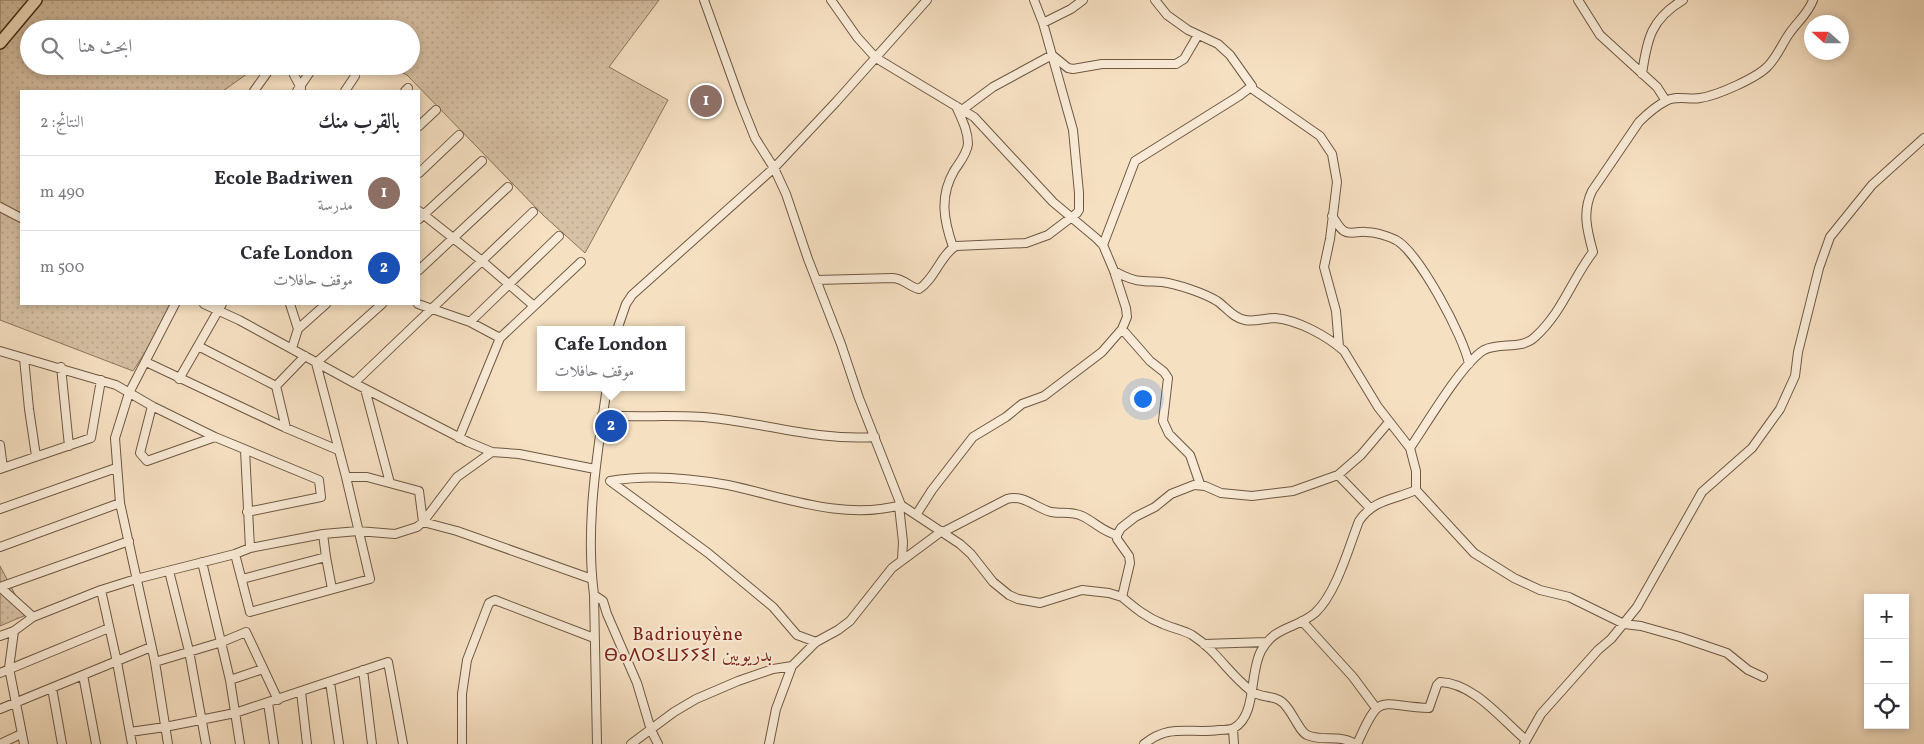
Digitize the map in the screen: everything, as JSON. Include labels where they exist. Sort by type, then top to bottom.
[{"type":"highway","points":[[0,43],[36,0]]},
{"type":"street","points":[[704,0],[744,112],[755,138],[774,168],[786,194],[859,398],[900,505],[903,542],[902,559]]},
{"type":"street","points":[[831,0],[857,37],[876,58],[974,117],[1020,168],[1071,218],[1103,245],[1126,308],[1122,329],[1102,352],[1044,396],[1022,404],[1006,417],[973,438],[932,490],[916,515]]},
{"type":"street","points":[[618,326],[626,304],[632,295],[774,168],[927,0]]},
{"type":"street","points":[[816,280],[893,278],[903,280],[919,290],[953,247],[960,245],[1026,244],[1048,235],[1077,213],[1079,205],[1073,130],[1043,23],[1034,0]]},
{"type":"street","points":[[1043,23],[1071,9],[1083,0]]},
{"type":"street","points":[[1155,0],[1167,15],[1198,36],[1218,44],[1230,55],[1252,84],[1251,88]]},
{"type":"street","points":[[1578,0],[1587,18],[1600,35],[1657,87],[1666,100]]},
{"type":"street","points":[[1642,74],[1652,27],[1666,11],[1683,0]]},
{"type":"street","points":[[1410,448],[1469,364],[1484,351],[1491,348],[1528,342],[1535,338],[1552,320],[1568,296],[1581,268],[1593,252],[1586,223],[1587,202],[1592,191],[1639,122],[1666,100],[1702,98],[1714,95],[1758,74],[1776,57],[1791,31],[1807,12],[1813,0]]},
{"type":"street","points":[[1052,55],[1073,69],[1102,64],[1176,64],[1184,59],[1198,36]]},
{"type":"street","points":[[959,108],[1052,55]]},
{"type":"street","points":[[255,90],[265,75]]},
{"type":"street","points":[[294,75],[300,90]]},
{"type":"street","points":[[300,90],[309,75]]},
{"type":"street","points":[[346,90],[356,76]]},
{"type":"street","points":[[1251,88],[1312,130],[1327,145],[1335,164],[1337,182],[1324,267],[1336,310],[1339,346]]},
{"type":"street","points":[[1103,245],[1135,161],[1251,88]]},
{"type":"street","points":[[953,247],[944,217],[945,195],[953,173],[968,145],[959,108]]},
{"type":"street","points":[[420,125],[436,110]]},
{"type":"street","points":[[420,172],[459,135]]},
{"type":"street","points":[[594,481],[645,477],[691,480],[728,485],[844,510],[869,511],[900,505],[943,532],[971,554],[993,582],[1018,599],[1040,603],[1082,590],[1109,593],[1122,597],[1151,619],[1190,634],[1213,651],[1251,691],[1261,696],[1279,700],[1289,710],[1302,732],[1308,736],[1344,739],[1356,744],[1366,722],[1376,708],[1386,704],[1429,708],[1437,685],[1440,682],[1447,682],[1458,685],[1483,701],[1525,742],[1541,714],[1624,624],[1648,590],[1702,492],[1752,448],[1762,436],[1784,401],[1795,376],[1798,352],[1830,237],[1876,181],[1924,138]]},
{"type":"street","points":[[482,161],[420,215],[482,261],[534,306]]},
{"type":"street","points":[[420,269],[508,187]]},
{"type":"street","points":[[0,207],[20,217]]},
{"type":"street","points":[[354,383],[533,212]]},
{"type":"street","points":[[1332,216],[1346,232],[1369,232],[1394,239],[1402,244],[1414,257],[1463,343],[1469,364]]},
{"type":"street","points":[[470,322],[559,236]]},
{"type":"street","points":[[459,438],[500,338],[580,262]]},
{"type":"street","points":[[1114,271],[1141,282],[1162,282],[1204,295],[1217,301],[1238,318],[1246,321],[1274,318],[1290,320],[1307,327],[1339,346],[1389,422],[1410,448],[1416,471],[1416,490],[1468,547],[1493,566],[1528,586],[1569,597],[1624,624],[1641,626],[1727,653],[1748,670],[1762,677]]},
{"type":"street","points":[[168,744],[155,662],[120,503],[114,438],[129,394],[174,305]]},
{"type":"street","points":[[290,305],[298,329]]},
{"type":"street","points":[[292,348],[298,329],[325,305]]},
{"type":"street","points":[[316,362],[381,305]]},
{"type":"street","points":[[420,305],[470,322],[500,338]]},
{"type":"street","points":[[179,379],[220,307],[354,383],[459,438],[492,452],[519,454],[595,468]]},
{"type":"street","points":[[1122,329],[1168,378],[1163,421],[1169,434],[1190,455],[1200,484]]},
{"type":"street","points":[[198,346],[276,386],[286,428]]},
{"type":"street","points":[[0,351],[61,367],[116,385],[129,394],[215,437],[318,480],[321,497],[247,512]]},
{"type":"street","points":[[276,386],[305,356]]},
{"type":"street","points":[[24,358],[36,456]]},
{"type":"street","points":[[146,362],[179,379],[338,450]]},
{"type":"street","points":[[235,554],[250,612],[370,579],[316,362]]},
{"type":"street","points":[[61,367],[70,446]]},
{"type":"street","points":[[0,445],[2,469],[91,438],[101,380]]},
{"type":"street","points":[[365,389],[390,483]]},
{"type":"street","points":[[597,744],[594,595],[592,579],[594,481],[606,391]]},
{"type":"street","points":[[152,406],[140,453],[147,461],[215,437]]},
{"type":"street","points":[[602,415],[711,418],[806,435],[855,439],[875,438]]},
{"type":"street","points":[[1122,597],[1130,563],[1129,556],[1117,539],[1117,535],[1127,523],[1155,507],[1171,494],[1194,484],[1200,484],[1221,493],[1252,496],[1293,491],[1338,475],[1361,455],[1389,422]]},
{"type":"street","points":[[246,450],[247,512],[250,548]]},
{"type":"street","points":[[0,636],[14,631],[33,617],[101,590],[136,579],[235,554],[250,548],[323,534],[358,531],[395,534],[417,527],[457,478],[492,452]]},
{"type":"street","points":[[0,509],[116,468]]},
{"type":"street","points":[[1338,475],[1370,508]]},
{"type":"street","points":[[346,477],[367,477],[419,491],[423,522]]},
{"type":"street","points":[[610,481],[708,553],[774,608],[797,635],[816,642]]},
{"type":"street","points":[[1144,744],[1152,737],[1169,731],[1184,729],[1204,732],[1232,729],[1242,721],[1246,715],[1254,669],[1266,642],[1283,628],[1317,611],[1342,567],[1359,521],[1370,508],[1416,490]]},
{"type":"street","points":[[769,744],[776,709],[792,666],[816,642],[850,621],[881,580],[902,559],[943,532],[1006,499],[1014,497],[1048,511],[1068,512],[1083,516],[1104,530],[1117,535]]},
{"type":"street","points":[[0,547],[120,503]]},
{"type":"street","points":[[423,522],[466,534],[592,579]]},
{"type":"street","points":[[323,534],[332,590]]},
{"type":"street","points":[[33,617],[0,587],[129,541]]},
{"type":"street","points":[[242,579],[326,557]]},
{"type":"street","points":[[202,562],[230,680],[240,744]]},
{"type":"street","points":[[169,571],[189,652],[206,744]]},
{"type":"street","points":[[101,590],[132,744]]},
{"type":"street","points":[[594,595],[603,601],[637,682],[650,730],[658,744]]},
{"type":"street","points":[[462,744],[462,694],[467,660],[489,603],[495,600],[594,638]]},
{"type":"street","points":[[1302,620],[1353,677],[1376,708]]},
{"type":"street","points":[[0,673],[8,668],[109,628]]},
{"type":"street","points":[[14,631],[8,668],[24,744]]},
{"type":"street","points":[[155,662],[222,642],[246,632],[278,700]]},
{"type":"street","points":[[1204,644],[1266,642]]},
{"type":"street","points":[[0,709],[151,648]]},
{"type":"street","points":[[130,732],[236,713],[388,662],[400,743]]},
{"type":"street","points":[[632,744],[674,712],[716,689],[773,669],[792,666]]},
{"type":"street","points":[[230,680],[263,669]]},
{"type":"street","points":[[363,670],[372,744]]},
{"type":"street","points":[[83,676],[96,744]]},
{"type":"street","points":[[330,682],[339,744]]},
{"type":"street","points":[[52,688],[62,744]]},
{"type":"street","points":[[301,692],[307,744]]},
{"type":"street","points":[[268,703],[274,744]]},
{"type":"street","points":[[1232,729],[1234,744]]},
{"type":"street","points":[[0,744],[21,734]]},
{"type":"shaded area","points":[[0,0],[659,0],[609,67],[668,100],[585,253],[544,216],[407,75],[420,75],[420,20],[20,20],[20,75],[245,75],[224,90],[20,90],[20,305],[171,305],[174,307],[133,371],[0,320]]},
{"type":"shaded area","points":[[0,566],[26,615],[0,626]]},
{"type":"place","name":"Ecole Badriwen","points":[[706,101]]},
{"type":"place","name":"Cafe London","points":[[611,426]]},
{"type":"district","name":"Badriouyène ⴱⴰⴷⵔⵉⵡⵢⵢⵉⵏ بدريويين","points":[[688,645]]}]
